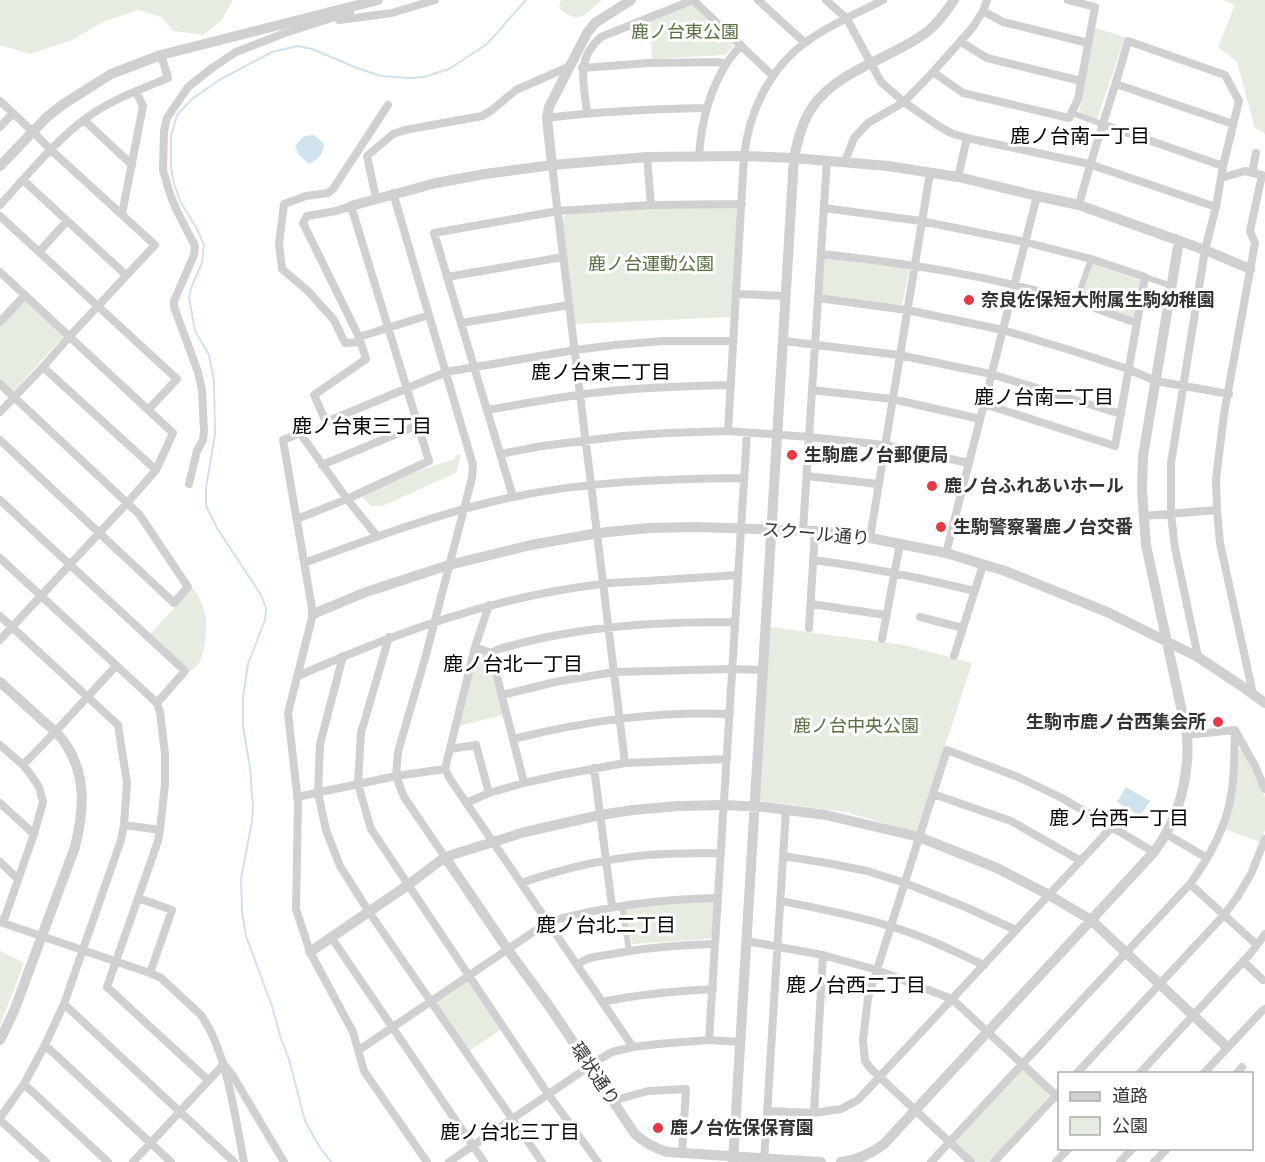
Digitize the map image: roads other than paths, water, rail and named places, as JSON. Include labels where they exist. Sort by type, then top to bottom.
[{"type":"street","points":[[0,165],[32,131],[62,105],[111,74],[161,55],[378,0]]},
{"type":"street","points":[[189,484],[197,452],[203,440],[202,390],[174,302],[194,255],[195,246],[176,209],[163,170],[164,132],[167,118],[188,87],[225,59],[247,48],[320,21],[386,0]]},
{"type":"street","points":[[320,21],[392,13],[435,0]]},
{"type":"street","points":[[625,763],[547,118],[549,107],[583,40],[596,23],[631,0]]},
{"type":"street","points":[[587,113],[582,68],[587,52],[594,43],[601,37],[693,0],[773,76]]},
{"type":"street","points":[[759,0],[805,43]]},
{"type":"street","points":[[826,0],[847,19],[881,82],[904,102],[951,133],[1089,164],[1216,207]]},
{"type":"street","points":[[728,431],[744,156],[751,120],[773,76],[805,43],[883,0]]},
{"type":"street","points":[[733,1159],[794,158],[805,120],[819,99],[840,80],[924,34],[954,0]]},
{"type":"street","points":[[845,162],[854,138],[868,123],[904,102],[933,72],[973,27],[987,0]]},
{"type":"street","points":[[933,72],[963,93],[1070,118],[1082,81],[1095,7],[1068,0]]},
{"type":"street","points":[[983,11],[1003,22],[1088,43]]},
{"type":"street","points":[[1079,205],[1089,164],[1128,41],[1225,75],[1239,101],[1206,250],[1172,463],[1171,514],[1175,548],[1198,657]]},
{"type":"street","points":[[961,42],[987,58],[1082,81]]},
{"type":"street","points":[[699,156],[707,108],[715,86],[726,64],[741,45]]},
{"type":"street","points":[[0,205],[51,150],[84,120],[120,98],[168,78],[161,55]]},
{"type":"street","points":[[582,68],[658,63],[717,62],[726,64]]},
{"type":"street","points":[[376,198],[367,156],[393,134],[482,116],[516,90],[568,68]]},
{"type":"street","points":[[1116,84],[1233,124]]},
{"type":"street","points":[[122,214],[143,106],[136,91]]},
{"type":"street","points":[[0,101],[154,245],[0,412]]},
{"type":"street","points":[[388,105],[333,189],[328,193],[296,199],[284,204],[279,243],[282,269],[308,291],[334,320],[345,343],[360,340],[429,315]]},
{"type":"street","points":[[547,118],[647,109],[707,108]]},
{"type":"street","points":[[0,127],[13,113]]},
{"type":"street","points":[[1072,113],[1223,166]]},
{"type":"street","points":[[84,120],[132,165]]},
{"type":"street","points":[[958,177],[967,138]]},
{"type":"street","points":[[1252,173],[1256,153]]},
{"type":"street","points":[[647,157],[651,205]]},
{"type":"street","points":[[733,341],[663,341],[615,345],[446,372],[326,422],[314,395],[366,360],[360,340],[303,223],[307,216],[336,211],[393,193],[485,174],[552,165],[647,157],[794,158],[845,162],[958,177],[1079,205],[1206,250],[1250,269]]},
{"type":"street","points":[[803,530],[827,160]]},
{"type":"street","points":[[1221,177],[1245,171],[1262,175],[1250,231],[1255,243],[1220,440],[1216,479],[1216,510],[1220,543],[1253,694]]},
{"type":"street","points":[[870,538],[930,173]]},
{"type":"street","points":[[23,180],[126,275]]},
{"type":"street","points":[[393,193],[473,465],[472,478],[435,621],[398,752],[396,776],[404,797],[445,858]]},
{"type":"street","points":[[946,553],[1037,196]]},
{"type":"street","points":[[513,497],[434,233],[558,211],[651,205],[742,204]]},
{"type":"street","points":[[297,519],[347,499],[429,461],[351,206]]},
{"type":"street","points":[[824,208],[921,220],[1025,242],[1091,259],[1172,286]]},
{"type":"street","points":[[0,216],[177,379],[148,410]]},
{"type":"street","points":[[39,252],[67,221]]},
{"type":"street","points":[[841,1162],[860,1160],[884,1144],[1154,852],[1166,834],[1183,790],[1187,768],[1187,735],[1146,544],[1142,490],[1143,456],[1179,241]]},
{"type":"street","points":[[1255,243],[1265,246]]},
{"type":"street","points":[[821,254],[914,265],[1014,285],[1076,302],[1137,324]]},
{"type":"street","points":[[447,277],[563,257]]},
{"type":"street","points":[[1076,302],[1091,259]]},
{"type":"street","points":[[0,272],[173,433],[156,470],[0,640]]},
{"type":"street","points":[[984,404],[1115,446],[1145,277]]},
{"type":"street","points":[[736,294],[786,296]]},
{"type":"street","points":[[0,322],[25,295]]},
{"type":"street","points":[[818,298],[907,310],[1003,330],[1128,369],[1156,381],[1228,394]]},
{"type":"street","points":[[461,323],[569,305]]},
{"type":"street","points":[[784,341],[899,355],[991,374],[1120,414]]},
{"type":"street","points":[[43,367],[156,470]]},
{"type":"street","points":[[0,384],[128,502],[139,514],[188,587],[174,603],[0,440]]},
{"type":"street","points":[[487,410],[580,395],[653,388],[731,385]]},
{"type":"street","points":[[812,390],[892,399],[980,419]]},
{"type":"street","points":[[322,465],[418,425]]},
{"type":"street","points":[[500,454],[586,440],[667,433],[728,431],[885,445],[969,463]]},
{"type":"street","points":[[709,1040],[747,432]]},
{"type":"street","points":[[377,536],[347,499],[300,433],[283,440],[313,614],[288,713],[297,797],[296,909],[309,952],[353,1032],[364,1071],[427,1162]]},
{"type":"street","points":[[807,476],[879,484]]},
{"type":"street","points":[[304,563],[377,536],[464,509],[513,497],[591,485],[670,479],[744,478]]},
{"type":"street","points":[[0,500],[185,671],[157,703]]},
{"type":"street","points":[[1143,516],[1216,510]]},
{"type":"street","name":"スクール通り","points":[[313,614],[366,592],[449,565],[531,545],[598,533],[697,526],[815,531],[870,538],[946,553],[1005,571],[1087,603],[1198,657],[1265,703]]},
{"type":"street","points":[[809,628],[815,531]]},
{"type":"street","points":[[882,639],[900,544]]},
{"type":"street","points":[[0,558],[157,703],[165,754],[165,784],[160,830],[107,987],[208,1080]]},
{"type":"street","points":[[813,560],[894,572],[975,591]]},
{"type":"street","points":[[954,656],[983,565]]},
{"type":"street","points":[[298,676],[389,637],[489,605],[603,583],[738,576]]},
{"type":"street","points":[[811,604],[886,615]]},
{"type":"street","points":[[489,605],[475,647],[445,770],[633,1047]]},
{"type":"street","points":[[0,616],[118,725],[126,783],[121,840],[63,1004],[24,1084],[0,1119],[46,1162]]},
{"type":"street","points":[[920,617],[963,628]]},
{"type":"street","points":[[475,647],[491,653],[499,649],[555,636],[609,628],[642,624],[735,622]]},
{"type":"street","points":[[389,637],[361,733],[358,784],[371,829],[548,1094],[598,1162]]},
{"type":"street","points":[[491,653],[524,783]]},
{"type":"street","points":[[344,656],[320,744],[318,793],[326,830],[340,866],[369,912],[542,1162]]},
{"type":"street","points":[[23,765],[116,666]]},
{"type":"street","points":[[502,695],[555,682],[614,672],[763,670]]},
{"type":"street","points":[[0,682],[56,732],[65,743],[78,770],[83,803],[75,847],[14,1011],[0,1040]]},
{"type":"street","points":[[513,739],[620,718],[692,713],[730,714]]},
{"type":"street","points":[[1187,735],[1235,730]]},
{"type":"street","points":[[1235,730],[1265,789]]},
{"type":"street","points":[[931,1162],[1190,884],[1221,830],[1231,795],[1235,730]]},
{"type":"street","points":[[0,745],[23,765],[39,787],[43,802],[34,834],[1,922],[161,978],[201,1015],[224,1064],[244,1162]]},
{"type":"street","points":[[450,749],[476,745],[489,793]]},
{"type":"street","points":[[971,1162],[871,1069],[865,1061],[863,1040],[868,998],[947,750],[1018,777],[1060,797],[1154,852]]},
{"type":"street","points":[[466,803],[489,793],[524,783],[594,768],[625,763],[727,759]]},
{"type":"street","points":[[594,768],[612,906]]},
{"type":"street","points":[[297,797],[396,776],[445,770]]},
{"type":"street","points":[[933,794],[1011,821],[1081,861]]},
{"type":"street","points":[[0,803],[34,834]]},
{"type":"street","points":[[309,952],[445,858],[525,832],[600,815],[678,806],[724,805],[786,809],[825,815],[919,837],[997,868],[1048,895],[1091,920],[1227,1047]]},
{"type":"street","points":[[764,1160],[786,809]]},
{"type":"street","points":[[124,825],[160,830]]},
{"type":"street","points":[[768,1111],[814,1113],[841,1109],[858,1100],[1112,827]]},
{"type":"street","points":[[1166,834],[1207,858]]},
{"type":"street","points":[[1078,1072],[1224,915],[1251,874],[1265,839]]},
{"type":"street","points":[[521,883],[548,874],[607,861],[664,854],[721,853]]},
{"type":"street","points":[[783,856],[867,871],[905,883],[1016,930]]},
{"type":"street","name":"環状通り","points":[[445,858],[635,1134],[644,1142],[655,1149],[701,1159],[821,1162]]},
{"type":"street","points":[[0,862],[18,879]]},
{"type":"street","points":[[1190,884],[1257,945]]},
{"type":"street","points":[[138,898],[172,910],[150,973]]},
{"type":"street","points":[[358,1050],[548,922],[612,906],[683,898],[718,898]]},
{"type":"street","points":[[781,901],[832,910],[891,926],[941,945],[984,965]]},
{"type":"street","points":[[622,906],[629,951]]},
{"type":"street","points":[[1141,1072],[1243,962],[1265,934]]},
{"type":"street","points":[[331,937],[484,1162]]},
{"type":"street","points":[[746,941],[823,955],[877,970],[952,999],[1058,1096],[994,1162]]},
{"type":"street","points":[[577,965],[584,959],[629,951],[715,944]]},
{"type":"street","points":[[814,1113],[823,955]]},
{"type":"street","points":[[1243,962],[1263,980]]},
{"type":"street","points":[[603,1002],[667,991],[712,989]]},
{"type":"street","points":[[63,1004],[234,1162]]},
{"type":"street","points":[[1207,1072],[1227,1047],[1265,1009]]},
{"type":"street","points":[[449,1162],[612,1052],[633,1047],[709,1040],[740,1042]]},
{"type":"street","points":[[45,1045],[171,1162]]},
{"type":"street","points":[[133,1162],[224,1064]]},
{"type":"street","points":[[224,1064],[284,1162]]},
{"type":"street","points":[[24,1084],[108,1162]]},
{"type":"street","points":[[612,1101],[648,1091],[686,1089],[682,1154]]},
{"type":"street","points":[[1057,1162],[1068,1150]]},
{"type":"street","points":[[1120,1162],[1132,1150]]},
{"type":"street","points":[[1154,1162],[1166,1150]]},
{"type":"water","points":[[314,135],[324,144],[320,156],[309,164],[299,155],[295,146],[304,136]]},
{"type":"water","points":[[1126,787],[1150,801],[1140,816],[1117,802]]},
{"type":"waterway","points":[[331,1162],[305,1121],[289,1059],[246,936],[242,911],[241,879],[253,807],[250,767],[243,727],[243,697],[248,664],[265,620],[266,608],[261,595],[217,528],[206,506],[206,488],[215,434],[214,381],[209,355],[195,331],[189,297],[202,263],[204,245],[181,203],[174,184],[171,168],[171,136],[177,115],[192,99],[221,79],[272,52],[298,46],[312,49],[381,76],[424,77],[449,69],[487,44],[526,0]]},
{"type":"place","name":"奈良佐保短大附属生駒幼稚園","points":[[969,300]]},
{"type":"place","name":"生駒鹿ノ台郵便局","points":[[792,455]]},
{"type":"place","name":"鹿ノ台ふれあいホール","points":[[932,486]]},
{"type":"place","name":"生駒警察署鹿ノ台交番","points":[[941,527]]},
{"type":"place","name":"生駒市鹿ノ台西集会所","points":[[1218,722]]},
{"type":"place","name":"鹿ノ台佐保保育園","points":[[658,1128]]},
{"type":"district","name":"鹿ノ台南一丁目","points":[[1080,136]]},
{"type":"district","name":"鹿ノ台東二丁目","points":[[601,372]]},
{"type":"district","name":"鹿ノ台南二丁目","points":[[1044,397]]},
{"type":"district","name":"鹿ノ台東三丁目","points":[[362,426]]},
{"type":"district","name":"鹿ノ台北一丁目","points":[[513,664]]},
{"type":"district","name":"鹿ノ台西一丁目","points":[[1119,818]]},
{"type":"district","name":"鹿ノ台北二丁目","points":[[606,925]]},
{"type":"district","name":"鹿ノ台西二丁目","points":[[856,985]]},
{"type":"district","name":"鹿ノ台北三丁目","points":[[510,1132]]},
{"type":"park label","name":"鹿ノ台東公園","points":[[685,32]]},
{"type":"park label","name":"鹿ノ台運動公園","points":[[651,264]]},
{"type":"park label","name":"鹿ノ台中央公園","points":[[856,726]]}]
